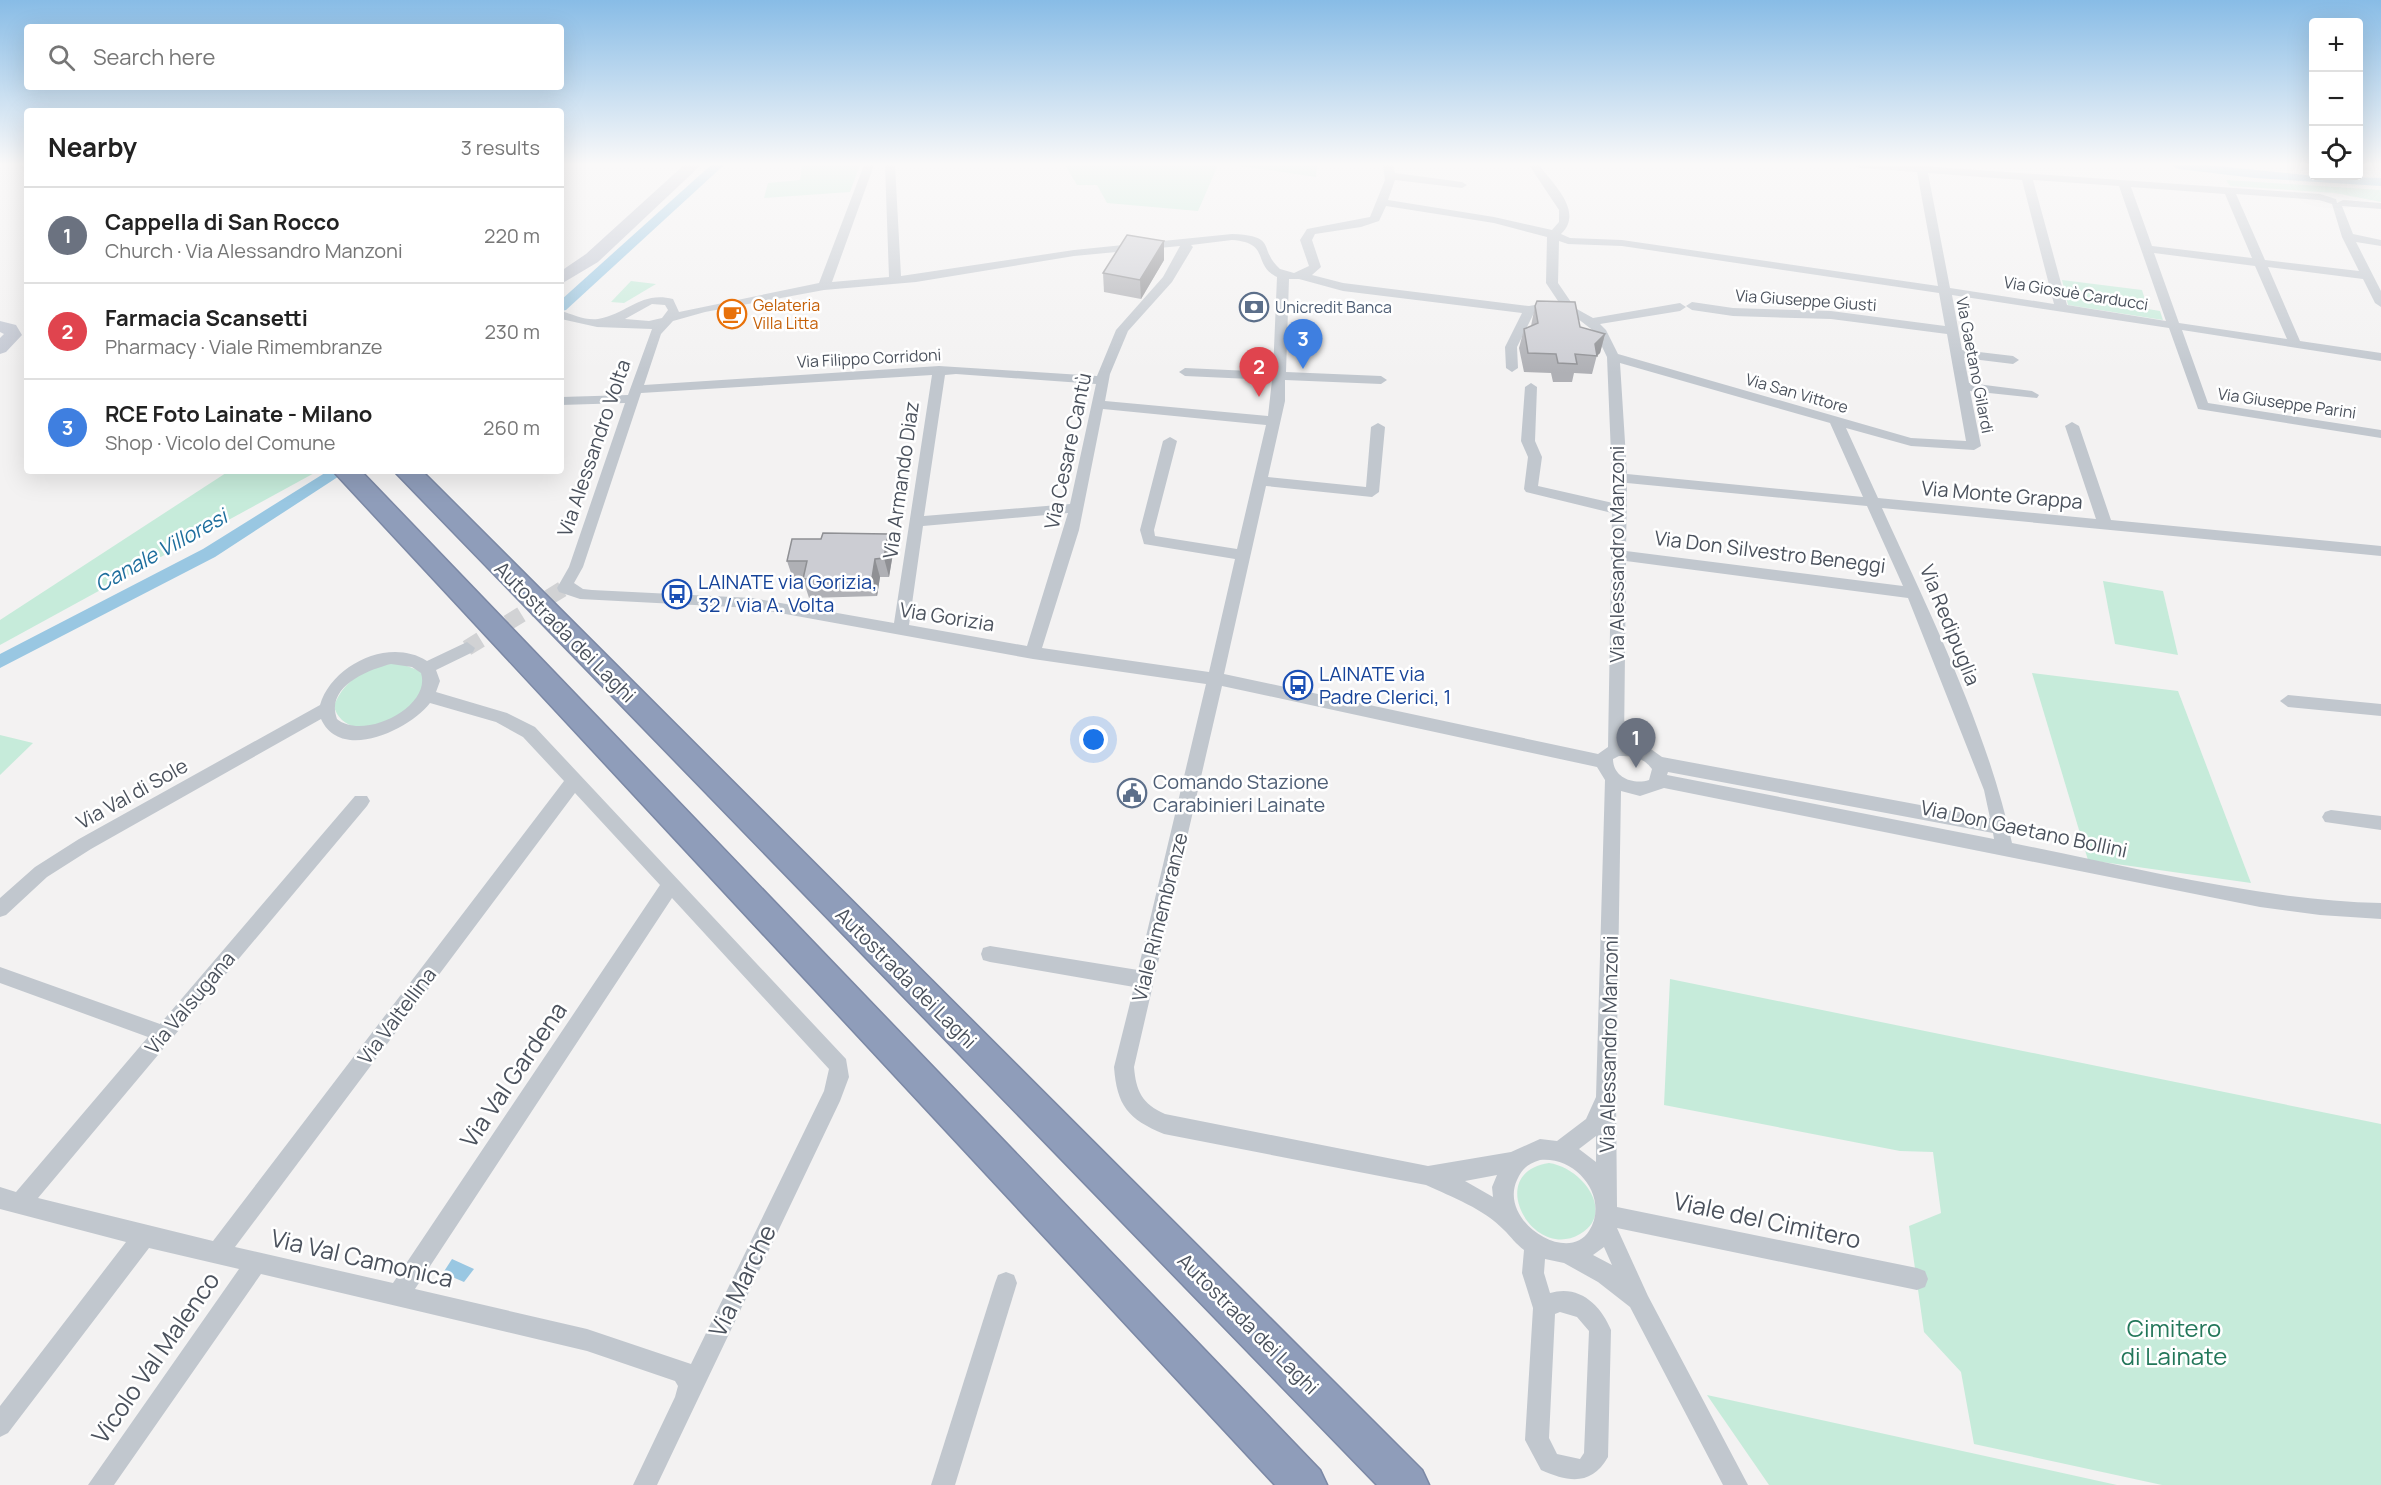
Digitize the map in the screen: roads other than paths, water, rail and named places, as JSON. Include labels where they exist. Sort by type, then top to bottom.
[{"type":"highway","points":[[349,474],[1305,1485]]},
{"type":"highway","name":"Autostrada dei Laghi","points":[[410,474],[1407,1485]]},
{"type":"street","points":[[564,277],[592,258],[617,234]]},
{"type":"street","points":[[824,286],[843,234]]},
{"type":"street","points":[[893,234],[895,280]]},
{"type":"street","points":[[1289,278],[1315,267],[1306,240],[1308,234]]},
{"type":"street","name":"Via Gaetano Gilardi","points":[[1935,234],[1974,446]]},
{"type":"street","points":[[2042,234],[2061,307]]},
{"type":"street","points":[[2143,234],[2170,321],[2174,325]]},
{"type":"street","points":[[2248,234],[2295,344]]},
{"type":"street","points":[[1512,368],[1511,347],[1552,283],[1553,235]]},
{"type":"street","name":"Via Giosuè Carducci","points":[[1553,235],[1568,241],[1634,244],[1945,289],[2381,357]]},
{"type":"street","points":[[564,316],[589,322],[631,318],[646,326],[703,309],[824,286],[895,280],[1050,258],[1232,237],[1253,239],[1262,246],[1272,268],[1289,278],[1343,287],[1535,309],[1569,308]]},
{"type":"street","points":[[2348,237],[2381,241]]},
{"type":"street","points":[[2348,237],[2381,303]]},
{"type":"street","points":[[564,264],[609,242]]},
{"type":"street","name":"Via Cesare Cantù","points":[[1034,653],[1072,530],[1102,380],[1122,330],[1168,279],[1187,247],[1184,242]]},
{"type":"street","points":[[2148,249],[2367,276]]},
{"type":"street","name":"Viale Rimembranze","points":[[1289,278],[1273,422],[1124,1067],[1125,1085],[1132,1103],[1141,1115],[1164,1124],[1426,1175]]},
{"type":"street","points":[[1552,283],[1569,308],[1588,319],[1600,330],[1613,357]]},
{"type":"street","points":[[631,318],[637,305],[652,300],[664,301],[673,306],[703,309]]},
{"type":"street","name":"Via Alessandro Volta","points":[[565,587],[576,567],[655,333],[674,312],[673,306]]},
{"type":"street","name":"Via Giuseppe Giusti","points":[[1588,319],[1686,307],[1733,312],[1831,315],[1953,332]]},
{"type":"street","name":"Via Giuseppe Parini","points":[[2174,325],[2196,392],[2204,408],[2381,434]]},
{"type":"street","points":[[1956,353],[2013,360]]},
{"type":"street","name":"Via San Vittore","points":[[1613,357],[1837,423],[1911,442],[1974,446]]},
{"type":"street","name":"Via Alessandro Manzoni","points":[[1610,756],[1620,510],[1613,357]]},
{"type":"street","name":"Via Filippo Corridoni","points":[[564,401],[939,370],[991,371],[1102,380]]},
{"type":"street","name":"Via Armando Diaz","points":[[900,631],[939,370]]},
{"type":"street","points":[[1185,372],[1380,380]]},
{"type":"street","points":[[1963,386],[2032,395]]},
{"type":"street","points":[[1531,387],[1528,441],[1535,457],[1531,489],[1620,510]]},
{"type":"street","points":[[1096,404],[1273,422]]},
{"type":"street","name":"Via Redipuglia","points":[[1837,423],[1914,593],[1981,758],[1992,790],[2005,849]]},
{"type":"street","points":[[2072,426],[2104,524]]},
{"type":"street","points":[[1260,481],[1372,492],[1378,427]]},
{"type":"street","points":[[1170,441],[1147,530],[1149,540],[1243,555]]},
{"type":"street","name":"Via Monte Grappa","points":[[1620,478],[2381,551]]},
{"type":"street","points":[[915,522],[1076,508]]},
{"type":"street","name":"Via Don Silvestro Beneggi","points":[[1619,555],[1914,593]]},
{"type":"street","name":"Via Gorizia","points":[[565,587],[580,594],[752,603],[1034,653],[1244,683],[1610,756],[1636,750],[1658,772]]},
{"type":"street","points":[[426,668],[467,648]]},
{"type":"street","points":[[405,658],[418,662],[426,668],[431,676],[428,696],[422,706],[405,719],[371,733],[345,732],[327,714],[336,686],[360,668],[383,660],[405,658]]},
{"type":"street","points":[[428,696],[501,717],[529,732],[671,884]]},
{"type":"street","points":[[2288,701],[2381,710]]},
{"type":"street","name":"Via Val di Sole","points":[[0,909],[41,872],[85,844],[293,728],[327,714]]},
{"type":"street","points":[[1610,756],[1613,778],[1629,787],[1645,789],[1654,786],[1658,772]]},
{"type":"street","name":"Via Don Gaetano Bollini","points":[[1658,772],[1999,827]]},
{"type":"street","name":"Via Don Gaetano Bollini","points":[[1658,772],[1969,839],[2005,849],[2251,897],[2324,909],[2381,911]]},
{"type":"street","name":"Via Alessandro Manzoni","points":[[1613,778],[1606,1097],[1606,1214],[1640,1304],[1737,1485]]},
{"type":"street","name":"Via Valtellina","points":[[218,1252],[575,780]]},
{"type":"street","points":[[1613,813],[1629,787]]},
{"type":"street","name":"Via Valsugana","points":[[10,1201],[163,1034],[361,801]]},
{"type":"street","points":[[2331,818],[2381,823]]},
{"type":"street","name":"Via Marche","points":[[645,1485],[839,1077],[839,1066],[671,884]]},
{"type":"street","name":"Via Val Gardena","points":[[398,1295],[671,884]]},
{"type":"street","points":[[990,954],[1145,980]]},
{"type":"street","points":[[0,975],[163,1034]]},
{"type":"street","points":[[1560,1151],[1593,1126],[1606,1097]]},
{"type":"street","points":[[1426,1175],[1473,1170],[1515,1161],[1528,1153],[1543,1149],[1560,1151],[1577,1159],[1592,1172],[1602,1188],[1606,1214],[1598,1239],[1585,1249],[1569,1254],[1552,1253],[1535,1247],[1520,1236],[1509,1221],[1503,1204],[1501,1188],[1506,1173],[1515,1161]]},
{"type":"street","points":[[1426,1175],[1471,1194],[1509,1221]]},
{"type":"street","name":"Via Val Camonica","points":[[10,1201],[587,1340],[672,1366],[687,1378],[686,1398]]},
{"type":"street","name":"Viale del Cimitero","points":[[1606,1214],[1917,1279]]},
{"type":"street","points":[[0,1425],[145,1235]]},
{"type":"street","points":[[1535,1247],[1533,1273],[1544,1308],[1537,1440],[1550,1461],[1568,1470],[1585,1471],[1596,1457],[1600,1330],[1592,1314],[1577,1305],[1554,1303],[1544,1308]]},
{"type":"street","points":[[1569,1254],[1606,1274],[1640,1304]]},
{"type":"street","name":"Vicolo Val Malenco","points":[[100,1485],[257,1262]]},
{"type":"street","points":[[943,1485],[1006,1283]]},
{"type":"water","points":[[452,1259],[474,1269],[464,1282],[443,1273]]},
{"type":"waterway","name":"Canale Villoresi","points":[[564,304],[641,234]]},
{"type":"waterway","name":"Canale Villoresi","points":[[0,662],[209,553],[334,474]]},
{"type":"tunnel","points":[[467,648],[564,588]]},
{"type":"place","name":"Unicredit Banca","points":[[1254,307]]},
{"type":"place","name":"Gelateria Villa Litta","points":[[732,314]]},
{"type":"place","name":"RCE Foto Lainate - Milano","points":[[1303,369]]},
{"type":"place","name":"Farmacia Scansetti","points":[[1259,397]]},
{"type":"place","name":"LAINATE via Gorizia, 32 / via A. Volta","points":[[677,594]]},
{"type":"place","name":"LAINATE via Padre Clerici, 1","points":[[1298,685]]},
{"type":"place","name":"Cappella di San Rocco","points":[[1636,768]]},
{"type":"place","name":"Comando Stazione Carabinieri Lainate","points":[[1132,793]]},
{"type":"park label","name":"Cimitero di Lainate","points":[[2174,1343]]}]
